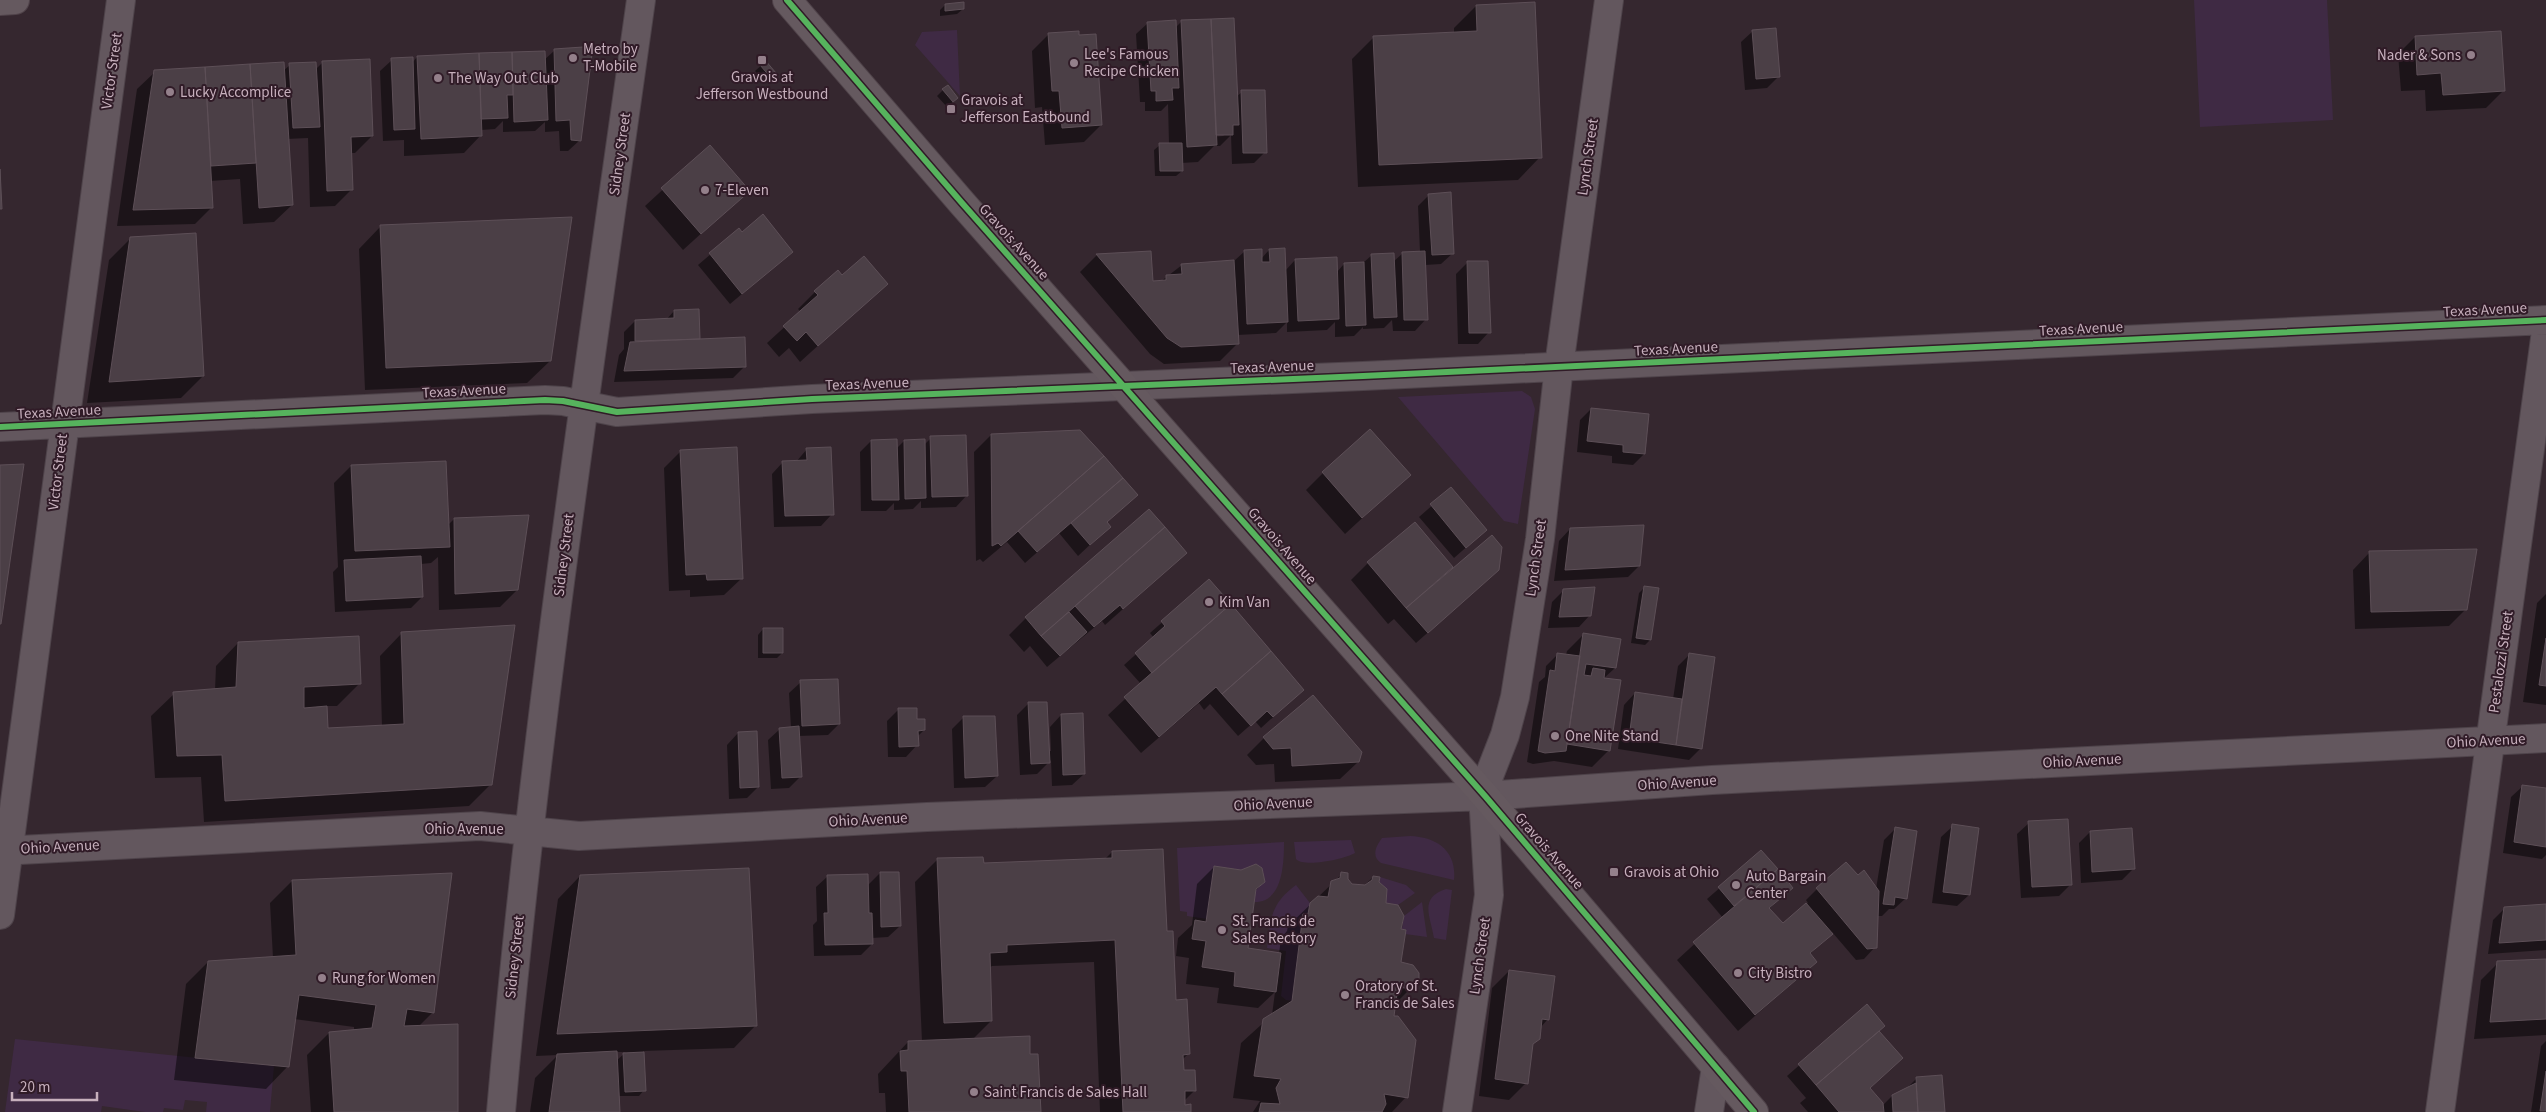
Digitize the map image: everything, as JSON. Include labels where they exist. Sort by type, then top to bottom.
[{"type":"main road","points":[[0,1],[15,0]]},
{"type":"main road","name":"Gravois Avenue","points":[[788,0],[962,203],[1485,796],[1754,1112]]},
{"type":"street","name":"Victor Street","points":[[0,915],[5,850],[121,0]]},
{"type":"street","name":"Sidney Street","points":[[501,1112],[528,831],[583,405],[641,0]]},
{"type":"street","name":"Lynch Street","points":[[1457,1112],[1490,895],[1485,796],[1488,776],[1507,728],[1515,697],[1540,538],[1560,366],[1609,0]]},
{"type":"street","name":"Texas Avenue","points":[[0,427],[545,400],[617,412],[812,399],[2546,320]]},
{"type":"street","name":"Pestalozzi Street","points":[[2440,1112],[2546,331]]},
{"type":"street","name":"Ohio Avenue","points":[[5,850],[480,826],[579,836],[927,817],[1485,796],[1712,780],[2546,738]]},
{"type":"street","points":[[1709,1112],[1716,1067]]},
{"type":"shaded area","points":[[2194,0],[2327,0],[2333,120],[2200,127]]},
{"type":"shaded area","points":[[957,30],[960,96],[915,45],[922,32]]},
{"type":"shaded area","points":[[1522,391],[1531,397],[1535,409],[1518,524],[1504,521],[1398,397]]},
{"type":"shaded area","points":[[1410,836],[1429,839],[1437,843],[1449,854],[1454,870],[1454,880],[1381,863],[1378,860],[1375,851],[1382,838]]},
{"type":"shaded area","points":[[1351,840],[1355,853],[1350,855],[1316,863],[1300,862],[1296,859],[1294,842]]},
{"type":"shaded area","points":[[1284,842],[1280,880],[1271,896],[1264,901],[1254,902],[1256,889],[1265,882],[1262,868],[1256,864],[1241,870],[1214,866],[1207,919],[1187,916],[1187,912],[1180,911],[1177,848]]},
{"type":"shaded area","points":[[1380,877],[1406,885],[1415,893],[1398,905],[1386,903],[1387,889],[1379,882]]},
{"type":"shaded area","points":[[1296,885],[1310,903],[1308,914],[1303,914],[1292,1001],[1286,1000],[1281,996],[1286,951],[1267,948],[1271,920],[1276,906],[1287,892]]},
{"type":"shaded area","points":[[1446,889],[1452,890],[1446,940],[1434,938],[1428,908],[1432,897]]},
{"type":"shaded area","points":[[1422,902],[1427,937],[1405,934],[1406,930],[1402,929],[1404,916]]},
{"type":"shaded area","points":[[15,1039],[274,1066],[270,1112],[206,1112],[207,1102],[185,1100],[183,1110],[164,1108],[163,1112],[145,1112],[102,1106],[101,1112],[5,1112]]},
{"type":"building","points":[[964,2],[964,9],[945,11],[945,4]]},
{"type":"building","points":[[1535,2],[1542,158],[1379,165],[1373,36],[1477,31],[1476,5]]},
{"type":"building","points":[[1234,18],[1239,125],[1233,125],[1233,135],[1216,135],[1211,19]]},
{"type":"building","points":[[1211,19],[1217,145],[1187,147],[1181,20]]},
{"type":"building","points":[[1176,20],[1179,88],[1172,88],[1173,100],[1156,101],[1156,91],[1151,91],[1147,22]]},
{"type":"building","points":[[1776,28],[1780,77],[1756,79],[1752,30]]},
{"type":"building","name":"Lee's Famous Recipe Chicken","points":[[1079,31],[1079,35],[1096,34],[1102,125],[1062,128],[1059,91],[1052,91],[1048,33]]},
{"type":"building","points":[[2501,31],[2505,91],[2443,95],[2441,73],[2417,75],[2415,36]]},
{"type":"building","points":[[583,47],[592,54],[581,141],[571,140],[570,120],[556,121],[554,49]]},
{"type":"building","points":[[545,51],[548,120],[514,122],[512,52]]},
{"type":"building","points":[[512,52],[513,95],[507,95],[508,118],[481,119],[479,53]]},
{"type":"building","points":[[479,53],[482,136],[421,139],[417,56]]},
{"type":"building","points":[[413,57],[415,129],[394,130],[391,58]]},
{"type":"building","points":[[370,59],[373,136],[351,137],[353,190],[327,191],[322,61]]},
{"type":"building","points":[[765,60],[776,73],[771,78],[760,65]]},
{"type":"building","points":[[284,62],[293,205],[259,208],[250,64]]},
{"type":"building","points":[[316,62],[320,127],[293,128],[289,63]]},
{"type":"building","points":[[250,64],[256,163],[211,166],[205,67]]},
{"type":"building","points":[[205,67],[213,208],[133,210],[154,70]]},
{"type":"building","points":[[948,85],[958,98],[953,102],[942,89]]},
{"type":"building","points":[[1241,90],[1265,90],[1267,153],[1243,153]]},
{"type":"building","points":[[1159,143],[1182,143],[1183,171],[1160,171]]},
{"type":"building","name":"7-Eleven","points":[[710,145],[750,191],[701,234],[661,188]]},
{"type":"building","points":[[0,169],[2,209],[0,209]]},
{"type":"building","points":[[1451,192],[1454,254],[1432,255],[1428,194]]},
{"type":"building","points":[[763,214],[793,252],[742,294],[709,253],[739,228],[742,232]]},
{"type":"building","points":[[572,217],[551,361],[386,368],[380,225]]},
{"type":"building","points":[[196,233],[204,376],[109,382],[130,237]]},
{"type":"building","points":[[1285,248],[1288,322],[1247,324],[1244,250],[1262,249],[1262,262],[1270,262],[1269,249]]},
{"type":"building","points":[[1151,251],[1153,281],[1166,280],[1166,275],[1182,274],[1181,264],[1234,260],[1239,344],[1181,347],[1167,338],[1096,254]]},
{"type":"building","points":[[1425,251],[1428,320],[1404,320],[1402,252]]},
{"type":"building","points":[[1394,253],[1397,317],[1374,318],[1371,254]]},
{"type":"building","points":[[864,256],[888,284],[818,346],[806,332],[797,341],[783,326],[818,295],[814,291],[838,270],[842,275]]},
{"type":"building","points":[[1337,257],[1339,319],[1298,321],[1295,259]]},
{"type":"building","points":[[1467,261],[1488,261],[1491,333],[1469,333]]},
{"type":"building","points":[[1364,262],[1366,325],[1346,326],[1344,263]]},
{"type":"building","points":[[699,309],[700,339],[635,341],[635,320],[674,318],[674,310]]},
{"type":"building","points":[[745,337],[746,367],[624,371],[630,342]]},
{"type":"building","points":[[1591,408],[1649,414],[1645,454],[1623,452],[1623,445],[1587,441]]},
{"type":"building","points":[[1370,429],[1411,475],[1362,518],[1322,472]]},
{"type":"building","points":[[1080,430],[1104,456],[1001,546],[998,543],[992,546],[991,434]]},
{"type":"building","points":[[966,435],[968,496],[932,497],[930,436]]},
{"type":"building","points":[[897,439],[899,500],[872,500],[871,440]]},
{"type":"building","points":[[925,439],[926,498],[905,499],[904,440]]},
{"type":"building","points":[[737,447],[743,579],[707,580],[706,574],[686,575],[680,450]]},
{"type":"building","points":[[831,447],[834,515],[785,516],[782,461],[807,460],[806,448]]},
{"type":"building","points":[[1104,456],[1123,478],[1037,552],[1018,531]]},
{"type":"building","points":[[446,461],[450,547],[355,551],[351,465]]},
{"type":"building","points":[[24,464],[1,624],[0,624],[0,465]]},
{"type":"building","points":[[1123,478],[1138,495],[1107,522],[1111,527],[1090,545],[1071,523]]},
{"type":"building","points":[[1451,487],[1487,530],[1466,548],[1430,504]]},
{"type":"building","points":[[1149,509],[1165,527],[1041,636],[1025,617]]},
{"type":"building","points":[[529,515],[518,590],[455,594],[454,518]]},
{"type":"building","points":[[1415,522],[1453,567],[1406,608],[1367,562]]},
{"type":"building","points":[[1644,525],[1640,566],[1565,570],[1570,528]]},
{"type":"building","points":[[1165,527],[1187,553],[1123,609],[1120,605],[1094,627],[1075,606]]},
{"type":"building","points":[[1492,535],[1502,547],[1499,570],[1428,633],[1406,608]]},
{"type":"building","points":[[2477,549],[2467,610],[2371,612],[2369,551]]},
{"type":"building","points":[[421,556],[423,597],[346,601],[344,560]]},
{"type":"building","points":[[1209,579],[1231,604],[1152,673],[1135,653],[1165,626],[1161,621]]},
{"type":"building","points":[[1644,586],[1659,588],[1651,640],[1636,638]]},
{"type":"building","points":[[1595,587],[1591,616],[1559,617],[1563,589]]},
{"type":"building","points":[[1231,604],[1271,651],[1222,694],[1216,687],[1159,737],[1124,697]]},
{"type":"building","points":[[1069,612],[1087,632],[1060,656],[1041,636]]},
{"type":"building","points":[[515,625],[492,785],[225,801],[222,755],[177,756],[173,692],[236,687],[238,642],[359,636],[361,684],[304,687],[304,708],[327,706],[328,728],[404,724],[401,632]]},
{"type":"building","points":[[763,628],[783,628],[783,653],[763,653]]},
{"type":"building","points":[[1583,633],[1621,639],[1616,668],[1586,664],[1584,675],[1591,676],[1593,668],[1605,670],[1604,678],[1621,680],[1610,751],[1567,744]]},
{"type":"building","points":[[2546,638],[2546,686],[2539,685]]},
{"type":"building","points":[[1271,651],[1304,690],[1273,717],[1267,711],[1251,726],[1222,694]]},
{"type":"building","points":[[1557,653],[1580,656],[1566,751],[1545,753],[1538,751],[1550,670],[1555,671]]},
{"type":"building","points":[[1689,653],[1715,657],[1702,749],[1676,745]]},
{"type":"building","points":[[838,679],[840,724],[802,726],[800,680]]},
{"type":"building","points":[[1635,692],[1682,699],[1676,745],[1629,738]]},
{"type":"building","points":[[1313,695],[1362,752],[1359,762],[1292,766],[1291,748],[1273,749],[1263,737]]},
{"type":"building","points":[[1028,702],[1047,702],[1050,763],[1031,764]]},
{"type":"building","points":[[898,708],[917,708],[917,719],[925,719],[925,730],[918,731],[919,746],[899,747]]},
{"type":"building","points":[[1083,713],[1085,774],[1063,775],[1061,714]]},
{"type":"building","points":[[963,716],[995,716],[998,776],[965,778]]},
{"type":"building","points":[[799,726],[802,777],[782,778],[779,728]]},
{"type":"building","points":[[757,731],[759,787],[740,788],[738,732]]},
{"type":"building","points":[[2522,785],[2546,788],[2546,847],[2514,842]]},
{"type":"building","points":[[2068,819],[2072,885],[2032,887],[2028,821]]},
{"type":"building","points":[[1952,824],[1979,828],[1970,895],[1943,892]]},
{"type":"building","points":[[1895,827],[1917,831],[1907,899],[1895,897],[1894,905],[1883,904]]},
{"type":"building","points":[[2132,828],[2135,869],[2092,872],[2090,831]]},
{"type":"building","points":[[1163,849],[1167,931],[1173,931],[1176,1000],[1187,999],[1190,1054],[1183,1055],[1184,1070],[1195,1070],[1196,1091],[1185,1091],[1185,1105],[1191,1104],[1191,1112],[1123,1112],[1115,940],[1007,945],[1007,952],[990,953],[992,1021],[944,1023],[937,858],[983,857],[984,863],[1112,858],[1112,851]]},
{"type":"building","points":[[1761,850],[1778,869],[1734,906],[1718,887]]},
{"type":"building","points":[[1846,862],[1858,875],[1864,870],[1879,891],[1877,948],[1867,949],[1816,888]]},
{"type":"building","name":"St. Francis de Sales Rectory","points":[[1256,864],[1262,868],[1265,882],[1256,889],[1248,948],[1281,953],[1276,992],[1234,986],[1235,972],[1202,967],[1206,941],[1192,939],[1195,920],[1206,922],[1214,866],[1241,870]]},
{"type":"building","points":[[749,868],[757,1026],[557,1034],[580,875]]},
{"type":"building","points":[[1778,869],[1793,888],[1769,908],[1783,923],[1806,903],[1833,934],[1810,953],[1817,962],[1755,1015],[1693,942]]},
{"type":"building","points":[[880,872],[899,872],[901,926],[881,927]]},
{"type":"building","name":"Oratory of St. Francis de Sales","points":[[1341,872],[1348,873],[1348,879],[1352,884],[1365,885],[1372,880],[1373,876],[1380,877],[1379,882],[1387,889],[1386,903],[1398,905],[1404,916],[1401,929],[1406,930],[1401,962],[1413,965],[1419,973],[1419,983],[1412,989],[1398,987],[1394,1016],[1398,1016],[1416,1040],[1408,1098],[1384,1094],[1386,1104],[1382,1112],[1259,1112],[1261,1103],[1280,1104],[1276,1088],[1281,1079],[1254,1076],[1263,1019],[1292,1001],[1303,914],[1308,914],[1310,903],[1318,896],[1328,897],[1331,881],[1340,878]]},
{"type":"building","name":"Rung for Women","points":[[452,873],[434,1013],[407,1009],[404,1026],[458,1024],[458,1112],[334,1112],[329,1032],[372,1028],[376,1005],[299,995],[289,1067],[195,1058],[208,961],[296,955],[292,880]]},
{"type":"building","points":[[868,874],[869,913],[872,913],[873,944],[825,945],[824,913],[828,913],[827,875]]},
{"type":"building","points":[[2546,904],[2546,940],[2499,943],[2504,907]]},
{"type":"building","points":[[2546,959],[2546,1019],[2490,1022],[2497,961]]},
{"type":"building","points":[[1509,970],[1555,976],[1549,1020],[1542,1019],[1540,1039],[1533,1044],[1528,1084],[1495,1079]]},
{"type":"building","points":[[1867,1004],[1885,1026],[1816,1085],[1798,1064]]},
{"type":"building","points":[[1879,1031],[1903,1058],[1870,1088],[1883,1103],[1884,1112],[1839,1112],[1816,1085]]},
{"type":"building","name":"Saint Francis de Sales Hall","points":[[1030,1036],[1030,1054],[1038,1054],[1041,1112],[909,1112],[907,1071],[901,1071],[900,1051],[908,1050],[908,1041]]},
{"type":"building","points":[[617,1051],[620,1112],[549,1112],[557,1054]]},
{"type":"building","points":[[644,1052],[646,1091],[625,1092],[623,1053]]},
{"type":"building","points":[[2546,1071],[2546,1111],[2540,1111]]},
{"type":"building","points":[[1942,1075],[1945,1112],[1918,1112],[1916,1077]]},
{"type":"building","points":[[1916,1083],[1918,1112],[1893,1112],[1892,1095]]},
{"type":"cycle path","points":[[787,0],[962,203],[1485,796],[1754,1112]]},
{"type":"cycle path","points":[[0,427],[545,400],[563,401],[617,412],[812,399],[1363,376],[2546,320]]},
{"type":"place","name":"Nader & Sons","points":[[2471,55]]},
{"type":"place","name":"Metro by T-Mobile","points":[[573,58]]},
{"type":"place","name":"Gravois at Jefferson Westbound","points":[[762,60]]},
{"type":"place","name":"Lee's Famous Recipe Chicken","points":[[1074,63]]},
{"type":"place","name":"The Way Out Club","points":[[438,78]]},
{"type":"place","name":"Lucky Accomplice","points":[[170,92]]},
{"type":"place","name":"Gravois at Jefferson Eastbound","points":[[951,109]]},
{"type":"place","name":"7-Eleven","points":[[705,190]]},
{"type":"place","name":"Kim Van","points":[[1209,602]]},
{"type":"place","name":"One Nite Stand","points":[[1555,736]]},
{"type":"place","name":"Gravois at Ohio","points":[[1614,872]]},
{"type":"place","name":"Auto Bargain Center","points":[[1736,885]]},
{"type":"place","name":"St. Francis de Sales Rectory","points":[[1222,930]]},
{"type":"place","name":"City Bistro","points":[[1738,973]]},
{"type":"place","name":"Rung for Women","points":[[322,978]]},
{"type":"place","name":"Oratory of St. Francis de Sales","points":[[1345,995]]},
{"type":"place","name":"Saint Francis de Sales Hall","points":[[974,1092]]}]
